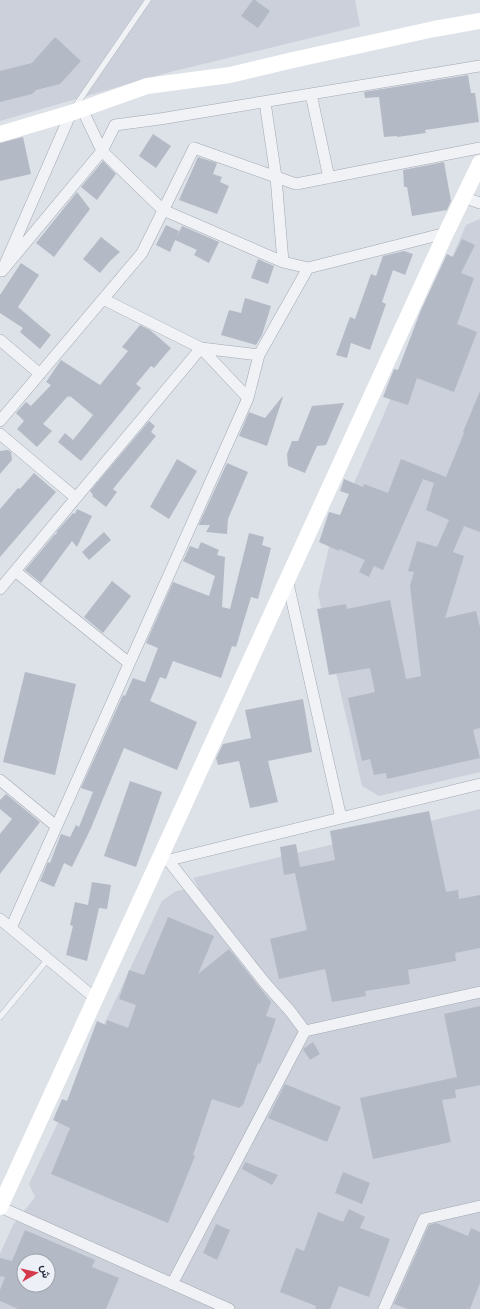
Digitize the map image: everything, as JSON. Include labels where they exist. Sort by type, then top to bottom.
[{"type":"street","points":[[0,134],[76,111],[147,86],[230,75],[426,31],[480,21]]},
{"type":"street","points":[[1,272],[102,151],[115,125],[265,102],[480,66]]},
{"type":"street","points":[[311,94],[329,178]]},
{"type":"street","points":[[265,102],[276,177],[283,262]]},
{"type":"street","points":[[76,111],[102,151],[163,210],[283,262],[308,268],[446,233]]},
{"type":"street","points":[[1,272],[76,111]]},
{"type":"street","points":[[0,421],[142,253],[194,148],[296,184],[480,148]]},
{"type":"street","points":[[229,1309],[0,1207],[96,999],[163,861],[287,579],[446,233],[480,163]]},
{"type":"street","points":[[464,198],[480,202]]},
{"type":"street","points":[[11,928],[248,398],[259,354],[308,268]]},
{"type":"street","points":[[103,299],[201,348],[248,398]]},
{"type":"street","points":[[0,340],[40,374]]},
{"type":"street","points":[[201,348],[259,354]]},
{"type":"street","points":[[0,589],[201,348]]},
{"type":"street","points":[[0,434],[76,498]]},
{"type":"street","points":[[15,571],[129,664]]},
{"type":"street","points":[[287,579],[341,818]]},
{"type":"street","points":[[0,780],[56,826]]},
{"type":"street","points":[[163,861],[480,784]]},
{"type":"street","points":[[163,861],[265,984],[290,1011],[305,1031]]},
{"type":"street","points":[[0,919],[96,999]]},
{"type":"street","points":[[172,1284],[305,1031],[480,992]]},
{"type":"street","points":[[384,1309],[424,1219],[480,1206]]},
{"type":"lane","points":[[76,111],[148,0]]},
{"type":"lane","points":[[0,1017],[48,959]]},
{"type":"shaded area","points":[[0,0],[355,0],[360,26],[170,72],[0,121]]},
{"type":"shaded area","points":[[480,219],[480,772],[379,796],[362,786],[318,594],[332,534],[466,225]]},
{"type":"shaded area","points":[[480,809],[480,1309],[0,1309],[0,1254],[13,1225],[35,1197],[29,1184],[162,901],[176,891],[198,887],[193,878]]},
{"type":"building","points":[[253,0],[270,11],[258,28],[241,16]]},
{"type":"building","points":[[55,37],[81,61],[60,84],[36,90],[32,94],[0,102],[0,71],[32,63]]},
{"type":"building","points":[[468,75],[471,93],[475,93],[479,122],[425,130],[426,133],[397,137],[384,137],[379,97],[365,98],[364,92]]},
{"type":"building","points":[[153,134],[171,146],[156,168],[139,156]]},
{"type":"building","points":[[23,137],[31,174],[0,181],[0,143]]},
{"type":"building","points":[[198,157],[217,163],[213,174],[222,177],[220,182],[229,186],[217,214],[179,200]]},
{"type":"building","points":[[103,161],[116,174],[97,200],[81,187]]},
{"type":"building","points":[[444,162],[451,201],[447,210],[412,216],[407,187],[404,187],[403,170]]},
{"type":"building","points":[[77,192],[90,209],[54,257],[36,243]]},
{"type":"building","points":[[166,225],[179,231],[170,252],[156,245]]},
{"type":"building","points":[[182,226],[219,242],[209,263],[194,255],[197,250],[175,240]]},
{"type":"building","points":[[101,237],[120,252],[100,273],[83,259]]},
{"type":"building","points":[[462,239],[475,245],[461,273],[474,278],[457,324],[477,332],[454,392],[417,378],[408,405],[383,397],[394,369],[398,370],[421,310],[447,254],[453,257]]},
{"type":"building","points":[[404,251],[413,254],[405,275],[393,270],[382,302],[386,304],[370,350],[351,343],[347,358],[336,355],[350,317],[355,319],[371,274],[376,276],[383,256]]},
{"type":"building","points":[[258,259],[274,266],[268,284],[251,278]]},
{"type":"building","points":[[21,263],[39,275],[18,307],[51,335],[40,349],[20,332],[23,328],[0,313],[0,295]]},
{"type":"building","points":[[245,298],[271,306],[262,335],[256,345],[221,335],[229,310],[241,313]]},
{"type":"building","points":[[140,325],[150,330],[171,348],[154,368],[151,366],[136,384],[141,388],[81,461],[58,442],[65,433],[73,440],[93,415],[70,396],[69,398],[68,396],[43,424],[52,431],[37,447],[17,429],[24,421],[16,413],[26,402],[31,406],[51,385],[46,382],[61,360],[100,385],[128,351],[122,347]]},
{"type":"building","points":[[480,391],[480,532],[464,526],[453,552],[464,556],[445,618],[476,611],[480,627],[480,728],[473,730],[480,758],[387,779],[386,773],[374,775],[370,759],[362,761],[348,698],[375,692],[370,668],[329,675],[317,609],[346,604],[347,609],[390,600],[406,679],[421,676],[410,586],[414,572],[408,571],[417,541],[437,547],[449,520],[426,510],[434,483],[423,479],[383,570],[374,566],[369,577],[359,572],[365,560],[319,542],[329,512],[340,515],[349,494],[340,491],[344,479],[363,487],[364,484],[388,493],[401,459],[446,477]]},
{"type":"building","points":[[282,397],[267,446],[239,436],[249,412],[265,418]]},
{"type":"building","points":[[344,403],[326,445],[317,446],[305,473],[288,466],[287,454],[292,441],[298,441],[312,406]]},
{"type":"building","points":[[149,421],[155,426],[151,432],[156,436],[113,489],[117,492],[106,507],[92,496],[93,495],[90,491]]},
{"type":"building","points":[[8,450],[11,452],[12,460],[0,474],[0,451]]},
{"type":"building","points":[[177,459],[197,471],[169,519],[150,507]]},
{"type":"building","points":[[227,463],[248,472],[228,519],[227,534],[206,532],[210,525],[199,524]]},
{"type":"building","points":[[34,473],[56,492],[0,557],[0,509],[18,488],[20,489]]},
{"type":"building","points":[[77,509],[92,516],[77,547],[72,541],[41,583],[25,570],[73,513],[75,514]]},
{"type":"building","points":[[104,532],[111,540],[89,560],[82,552]]},
{"type":"building","points":[[249,533],[264,537],[262,545],[271,548],[258,599],[251,597],[236,647],[232,646],[221,678],[173,661],[166,679],[160,677],[150,701],[197,722],[177,770],[124,748],[91,828],[72,867],[64,863],[54,887],[40,881],[48,862],[50,863],[61,834],[70,837],[76,825],[79,827],[93,792],[81,788],[123,695],[125,696],[133,678],[145,682],[158,648],[146,643],[173,582],[209,596],[215,576],[183,561],[190,546],[198,549],[201,542],[219,550],[217,555],[225,557],[222,607],[230,609]]},
{"type":"building","points":[[112,581],[131,596],[103,633],[84,617]]},
{"type":"building","points":[[25,672],[76,684],[55,775],[3,762]]},
{"type":"building","points":[[303,699],[312,752],[268,761],[278,802],[250,808],[239,761],[218,765],[216,758],[223,744],[251,738],[245,710]]},
{"type":"building","points":[[130,781],[162,792],[136,867],[104,856]]},
{"type":"building","points":[[6,794],[40,822],[0,874],[0,834],[12,819],[0,809],[0,800]]},
{"type":"building","points":[[429,811],[446,892],[458,890],[459,899],[480,895],[480,948],[455,953],[456,961],[408,970],[410,984],[365,991],[366,996],[332,1002],[325,969],[279,979],[270,939],[307,930],[295,873],[284,875],[280,847],[296,844],[300,867],[335,860],[330,831]]},
{"type":"building","points":[[92,882],[111,885],[107,909],[99,908],[87,961],[66,955],[73,926],[70,925],[75,902],[88,905]]},
{"type":"building","points":[[168,917],[214,936],[198,974],[229,949],[271,1002],[266,1016],[276,1019],[243,1105],[239,1108],[212,1099],[193,1155],[195,1156],[168,1223],[51,1174],[70,1128],[53,1120],[62,1099],[67,1101],[97,1021],[106,1025],[107,1020],[128,1028],[136,1005],[119,999],[129,970],[144,975]]},
{"type":"building","points":[[480,1006],[480,1085],[455,1090],[456,1098],[442,1100],[451,1142],[373,1159],[360,1098],[457,1077],[444,1014]]},
{"type":"building","points":[[313,1042],[320,1054],[310,1060],[303,1049]]},
{"type":"building","points":[[285,1084],[341,1107],[327,1142],[268,1118]]},
{"type":"building","points":[[245,1162],[278,1175],[272,1185],[242,1169]]},
{"type":"building","points":[[343,1172],[370,1183],[362,1204],[335,1193]]},
{"type":"building","points":[[349,1209],[365,1217],[360,1228],[390,1239],[369,1297],[339,1286],[330,1309],[315,1309],[316,1306],[280,1292],[296,1248],[304,1251],[318,1212],[343,1222]]},
{"type":"building","points":[[436,1223],[468,1236],[471,1228],[480,1232],[480,1283],[470,1309],[408,1309],[394,1304],[429,1225]]},
{"type":"building","points":[[216,1224],[230,1230],[217,1260],[203,1253]]},
{"type":"building","points":[[25,1230],[95,1260],[92,1267],[119,1278],[106,1309],[18,1309],[0,1301],[0,1290],[5,1277],[0,1276],[0,1258],[12,1261]]}]
